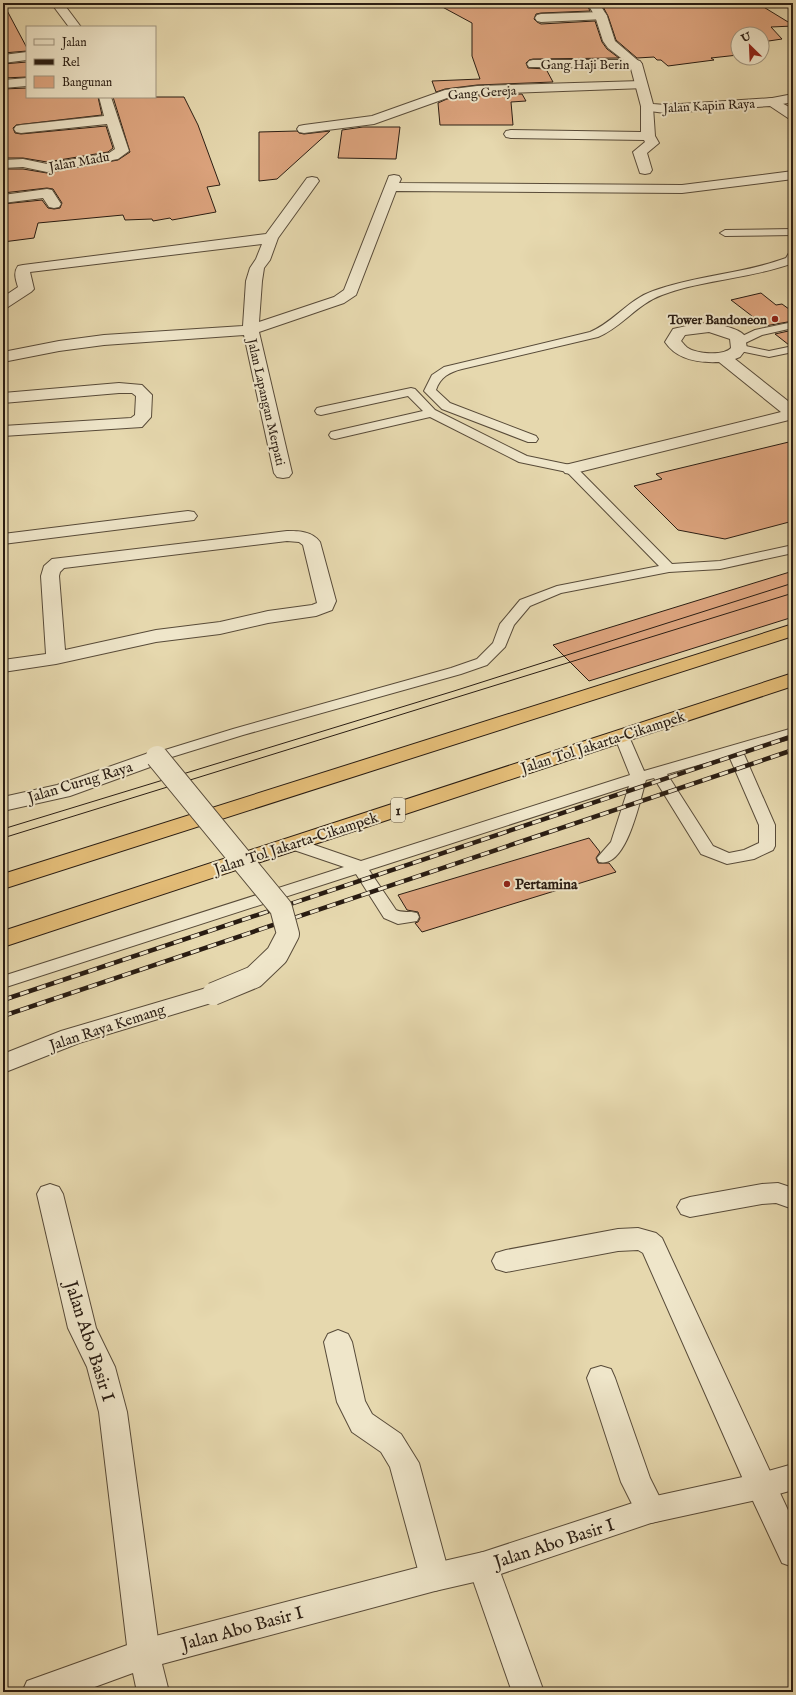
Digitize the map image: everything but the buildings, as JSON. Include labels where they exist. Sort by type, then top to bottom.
[{"type":"highway","points":[[3,882],[793,630]]},
{"type":"highway","name":"Jalan Tol Jakarta–Cikampek","points":[[3,939],[793,679]]},
{"type":"street","points":[[57,3],[75,26]]},
{"type":"street","points":[[593,3],[601,16],[609,41],[636,64]]},
{"type":"street","points":[[541,18],[601,16]]},
{"type":"street","points":[[3,59],[26,56]]},
{"type":"street","name":"Gang Haji Berin","points":[[533,64],[636,64]]},
{"type":"street","name":"Jalan Kapin Raya","points":[[636,64],[647,107],[665,109],[772,102],[793,115]]},
{"type":"street","points":[[3,84],[26,82]]},
{"type":"street","name":"Gang Gereja","points":[[304,129],[374,120],[445,94],[477,90],[641,85]]},
{"type":"street","name":"Jalan Madu","points":[[3,164],[23,163],[47,168],[118,154],[122,150],[105,98]]},
{"type":"street","points":[[772,102],[793,98]]},
{"type":"street","points":[[645,170],[640,152],[651,146],[652,143],[648,136],[647,107]]},
{"type":"street","points":[[21,129],[112,119]]},
{"type":"street","points":[[510,134],[648,136]]},
{"type":"street","points":[[3,357],[59,346],[104,340],[251,330],[339,300],[351,292],[373,237],[392,183],[526,194],[682,189],[793,175]]},
{"type":"street","name":"Jalan Lapangan Merpati","points":[[284,474],[251,330],[254,281],[257,268],[263,260],[271,238],[312,181]]},
{"type":"street","points":[[3,199],[47,193],[54,204]]},
{"type":"street","points":[[3,304],[26,289],[22,274],[23,269],[271,238]]},
{"type":"street","points":[[733,350],[793,399]]},
{"type":"street","points":[[571,469],[793,413],[733,350]]},
{"type":"street","points":[[3,398],[118,388],[136,388],[144,395],[143,417],[136,424],[3,431]]},
{"type":"street","points":[[3,539],[188,516]]},
{"type":"street","points":[[3,666],[56,658],[156,636],[220,628],[268,617],[316,610],[325,606],[327,601],[311,542],[303,537],[287,536],[59,563],[51,570],[50,576],[56,658]]},
{"type":"street","name":"Jalan Curug Raya","points":[[3,804],[62,791],[157,757]]},
{"type":"street","name":"Jalan Raya Kemang","points":[[3,1064],[70,1037],[213,994],[254,977],[277,955],[288,934],[281,908],[157,757]]},
{"type":"street","points":[[690,1207],[778,1193],[793,1199]]},
{"type":"street","name":"Jalan Abo Basir I","points":[[50,1194],[82,1328],[101,1367],[113,1412],[144,1654],[435,1577],[483,1566],[651,1510],[761,1486],[793,1477]]},
{"type":"street","points":[[506,1261],[618,1240],[638,1239],[647,1241],[653,1246],[761,1486],[793,1553]]},
{"type":"street","points":[[338,1342],[351,1402],[362,1423],[391,1443],[404,1463],[435,1577]]},
{"type":"street","points":[[601,1378],[636,1482],[651,1510]]},
{"type":"street","points":[[483,1566],[528,1692]]},
{"type":"street","points":[[38,1692],[144,1654],[153,1692]]},
{"type":"lane","points":[[725,232],[793,232]]},
{"type":"lane","points":[[532,439],[446,406],[430,391],[432,383],[439,374],[459,366],[594,335],[607,329],[644,299],[656,293],[690,283],[744,275],[772,268],[791,260],[793,255]]},
{"type":"lane","points":[[733,350],[760,332],[793,325]]},
{"type":"lane","points":[[733,350],[769,354],[793,349]]},
{"type":"lane","points":[[321,411],[411,392],[431,413],[523,459],[571,469],[669,568]]},
{"type":"lane","points":[[336,435],[431,413]]},
{"type":"lane","points":[[157,757],[238,732],[456,671],[482,662],[500,644],[507,624],[525,603],[557,590],[669,568],[720,565],[793,549]]},
{"type":"lane","points":[[3,982],[639,777],[793,733]]},
{"type":"lane","points":[[605,858],[618,844],[639,777],[622,735]]},
{"type":"lane","points":[[658,772],[707,850],[727,859],[748,855],[768,846],[767,825],[734,750]]},
{"type":"lane","points":[[294,844],[359,866],[390,914],[398,918],[411,917]]},
{"type":"tram line","points":[[3,829],[454,691],[793,583]]},
{"type":"tram line","points":[[3,838],[793,593]]},
{"type":"railway","points":[[3,1000],[793,736]]},
{"type":"railway","points":[[3,1016],[793,750]]},
{"type":"place","name":"Tower Bandoneon","points":[[775,319]]},
{"type":"place","name":"Pertamina","points":[[507,884]]}]
